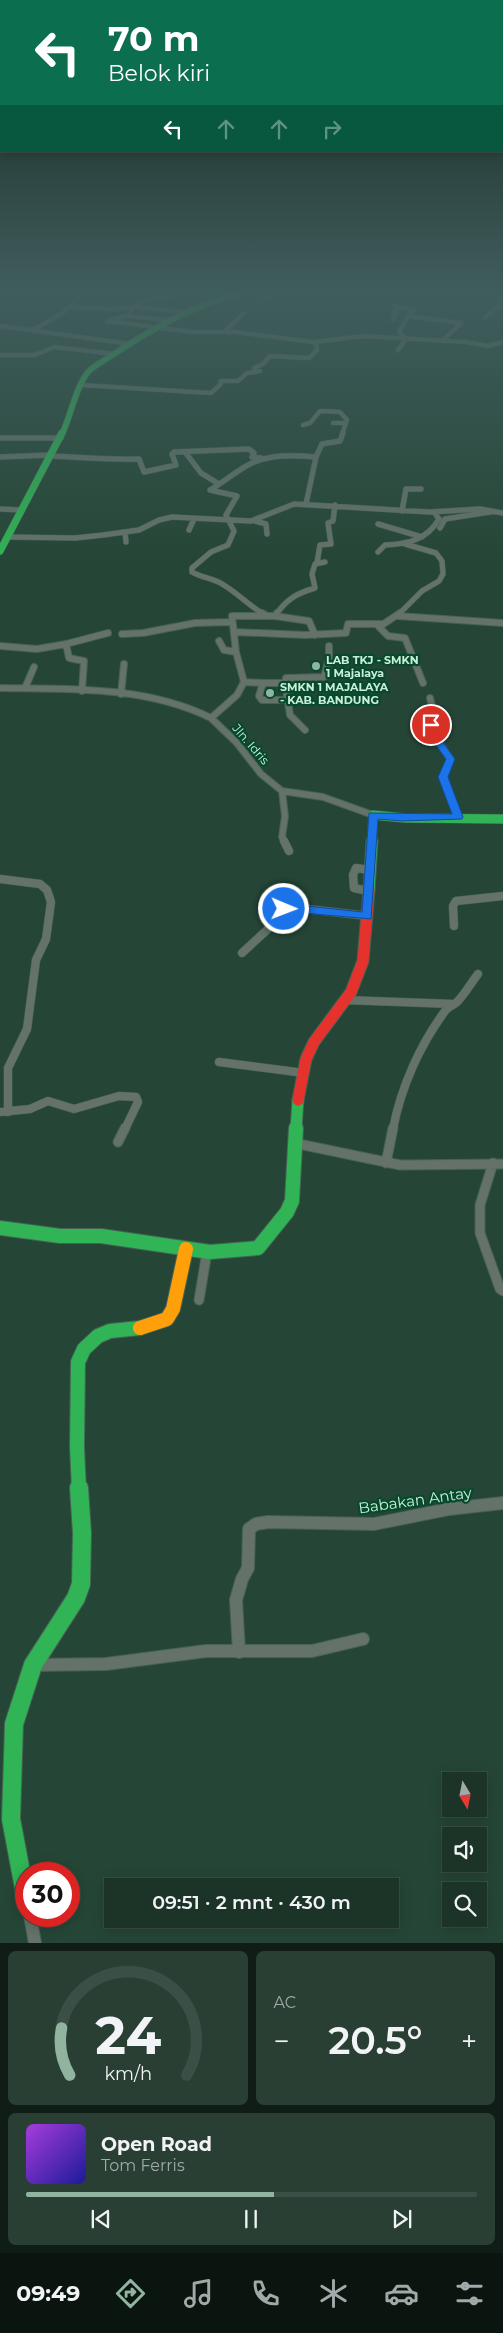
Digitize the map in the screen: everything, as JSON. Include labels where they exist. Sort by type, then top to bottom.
[{"type":"street","points":[[0,551],[61,438],[83,381]]},
{"type":"street","points":[[81,385],[166,388],[210,393],[220,385],[221,381],[238,381]]},
{"type":"street","points":[[303,425],[310,423],[320,411],[341,412],[347,419],[340,441],[322,444],[316,457],[306,504]]},
{"type":"street","points":[[333,424],[346,423]]},
{"type":"street","points":[[0,438],[61,438]]},
{"type":"street","points":[[0,457],[103,457],[116,460],[138,458],[141,469],[144,472],[176,466],[172,453],[249,449],[254,454],[252,457],[265,459],[316,457]]},
{"type":"street","points":[[185,452],[201,472],[219,484]]},
{"type":"street","points":[[265,459],[245,466],[211,490],[237,496],[226,514],[234,531],[228,544],[211,552],[192,568],[192,572],[202,578],[220,582],[237,594],[250,607],[267,616]]},
{"type":"street","points":[[402,510],[406,489],[421,489]]},
{"type":"street","points":[[254,521],[290,505],[306,504],[434,512],[466,509],[503,513]]},
{"type":"street","points":[[275,616],[282,605],[298,593],[315,588],[312,574],[317,563],[320,545],[331,544],[328,523],[333,521],[335,505]]},
{"type":"street","points":[[0,510],[22,512]]},
{"type":"street","points":[[393,510],[393,518]]},
{"type":"street","points":[[435,532],[445,519],[494,511]]},
{"type":"street","points":[[405,544],[422,537],[436,526],[439,518],[434,512]]},
{"type":"street","points":[[8,537],[75,538],[125,532],[139,530],[170,517],[254,521],[266,524],[267,534]]},
{"type":"street","points":[[189,530],[194,519]]},
{"type":"street","points":[[378,524],[422,537]]},
{"type":"street","points":[[125,532],[126,542]]},
{"type":"street","points":[[234,632],[315,635],[346,633],[348,624],[381,624],[392,621],[422,591],[440,581],[443,574],[442,561],[436,553],[405,544],[387,544],[378,552]]},
{"type":"street","points":[[317,563],[325,562]]},
{"type":"street","points":[[210,718],[237,695],[244,682],[236,652],[231,622],[232,616],[275,616],[310,621],[315,635]]},
{"type":"street","points":[[398,616],[503,623]]},
{"type":"street","points":[[122,634],[143,633],[195,623],[231,622]]},
{"type":"street","points":[[381,624],[379,627],[386,635],[405,638],[422,683]]},
{"type":"street","points":[[0,646],[35,649],[66,644],[108,633]]},
{"type":"street","points":[[219,640],[224,650],[236,652]]},
{"type":"street","points":[[66,644],[69,658],[83,660],[82,691]]},
{"type":"street","points":[[305,730],[291,721],[286,678],[324,677],[329,659],[329,646]]},
{"type":"street","points":[[121,694],[124,664]]},
{"type":"street","points":[[25,688],[34,667]]},
{"type":"street","points":[[244,682],[286,683]]},
{"type":"street","points":[[263,682],[259,696],[260,699],[266,701],[288,700]]},
{"type":"street","name":"Jln. Idris","points":[[0,688],[121,694],[183,704],[210,718],[236,742],[261,774],[282,791]]},
{"type":"street","points":[[430,698],[434,710],[431,729],[450,759],[443,777],[458,817]]},
{"type":"street","points":[[289,851],[282,837],[285,816],[282,791],[324,796],[373,815],[402,818],[458,817],[503,819]]},
{"type":"street","points":[[0,1228],[60,1236],[101,1236],[207,1252],[258,1248],[268,1238],[287,1212],[292,1201],[298,1100],[314,1042],[351,992],[363,961],[368,916],[373,815]]},
{"type":"street","points":[[368,891],[354,888],[352,875],[356,868],[370,870]]},
{"type":"street","points":[[0,879],[40,884],[47,890],[50,902],[46,939],[36,960],[27,1029],[8,1068],[4,1112],[30,1109],[48,1100],[73,1109],[107,1098],[120,1096],[136,1098],[138,1102],[118,1142]]},
{"type":"street","points":[[454,926],[453,906],[456,901],[503,896]]},
{"type":"street","points":[[242,953],[268,928],[280,910],[298,908],[368,916]]},
{"type":"street","points":[[386,1163],[397,1107],[426,1037],[437,1025],[446,1009],[454,1004],[478,974]]},
{"type":"street","points":[[345,1000],[454,1004]]},
{"type":"street","points":[[218,1062],[304,1073]]},
{"type":"street","points":[[294,1143],[386,1163],[428,1166],[498,1163],[480,1205],[480,1233],[500,1289],[503,1291]]},
{"type":"street","points":[[19,1862],[12,1827],[11,1809],[14,1724],[33,1665],[76,1598],[81,1584],[82,1533],[77,1447],[78,1362],[84,1349],[98,1336],[146,1326],[167,1319],[173,1309],[186,1249]]},
{"type":"street","points":[[199,1300],[207,1252]]},
{"type":"street","name":"Babakan Antay","points":[[239,1652],[236,1600],[242,1579],[248,1568],[249,1529],[252,1526],[268,1522],[296,1521],[374,1524],[441,1510],[503,1503]]},
{"type":"street","points":[[33,1665],[87,1665],[189,1652],[322,1651],[363,1639]]},
{"type":"street","points":[[32,1927],[35,1943]]},
{"type":"traffic: fast","points":[[0,551],[69,420],[83,381]]},
{"type":"traffic: fast","points":[[369,890],[373,815],[405,818],[503,819]]},
{"type":"traffic: fast","points":[[0,1228],[60,1236],[101,1236],[210,1252],[258,1248],[287,1212],[292,1201],[298,1100]]},
{"type":"traffic: fast","points":[[19,1862],[11,1819],[14,1724],[33,1665],[76,1598],[81,1584],[82,1533],[77,1447],[78,1362],[84,1349],[98,1336],[110,1331],[140,1328]]},
{"type":"traffic: slow","points":[[140,1328],[167,1319],[173,1309],[186,1249]]},
{"type":"traffic: jam","points":[[298,1100],[306,1059],[314,1042],[351,992],[363,961],[369,890]]},
{"type":"place","name":"LAB TKJ - SMKN 1 Majalaya","points":[[316,666]]},
{"type":"place","name":"SMKN 1 MAJALAYA - KAB. BANDUNG","points":[[270,693]]},
{"type":"route","points":[[284,909],[298,908],[368,916],[373,815],[402,818],[458,817],[443,777],[450,759],[432,733],[431,725]]}]
